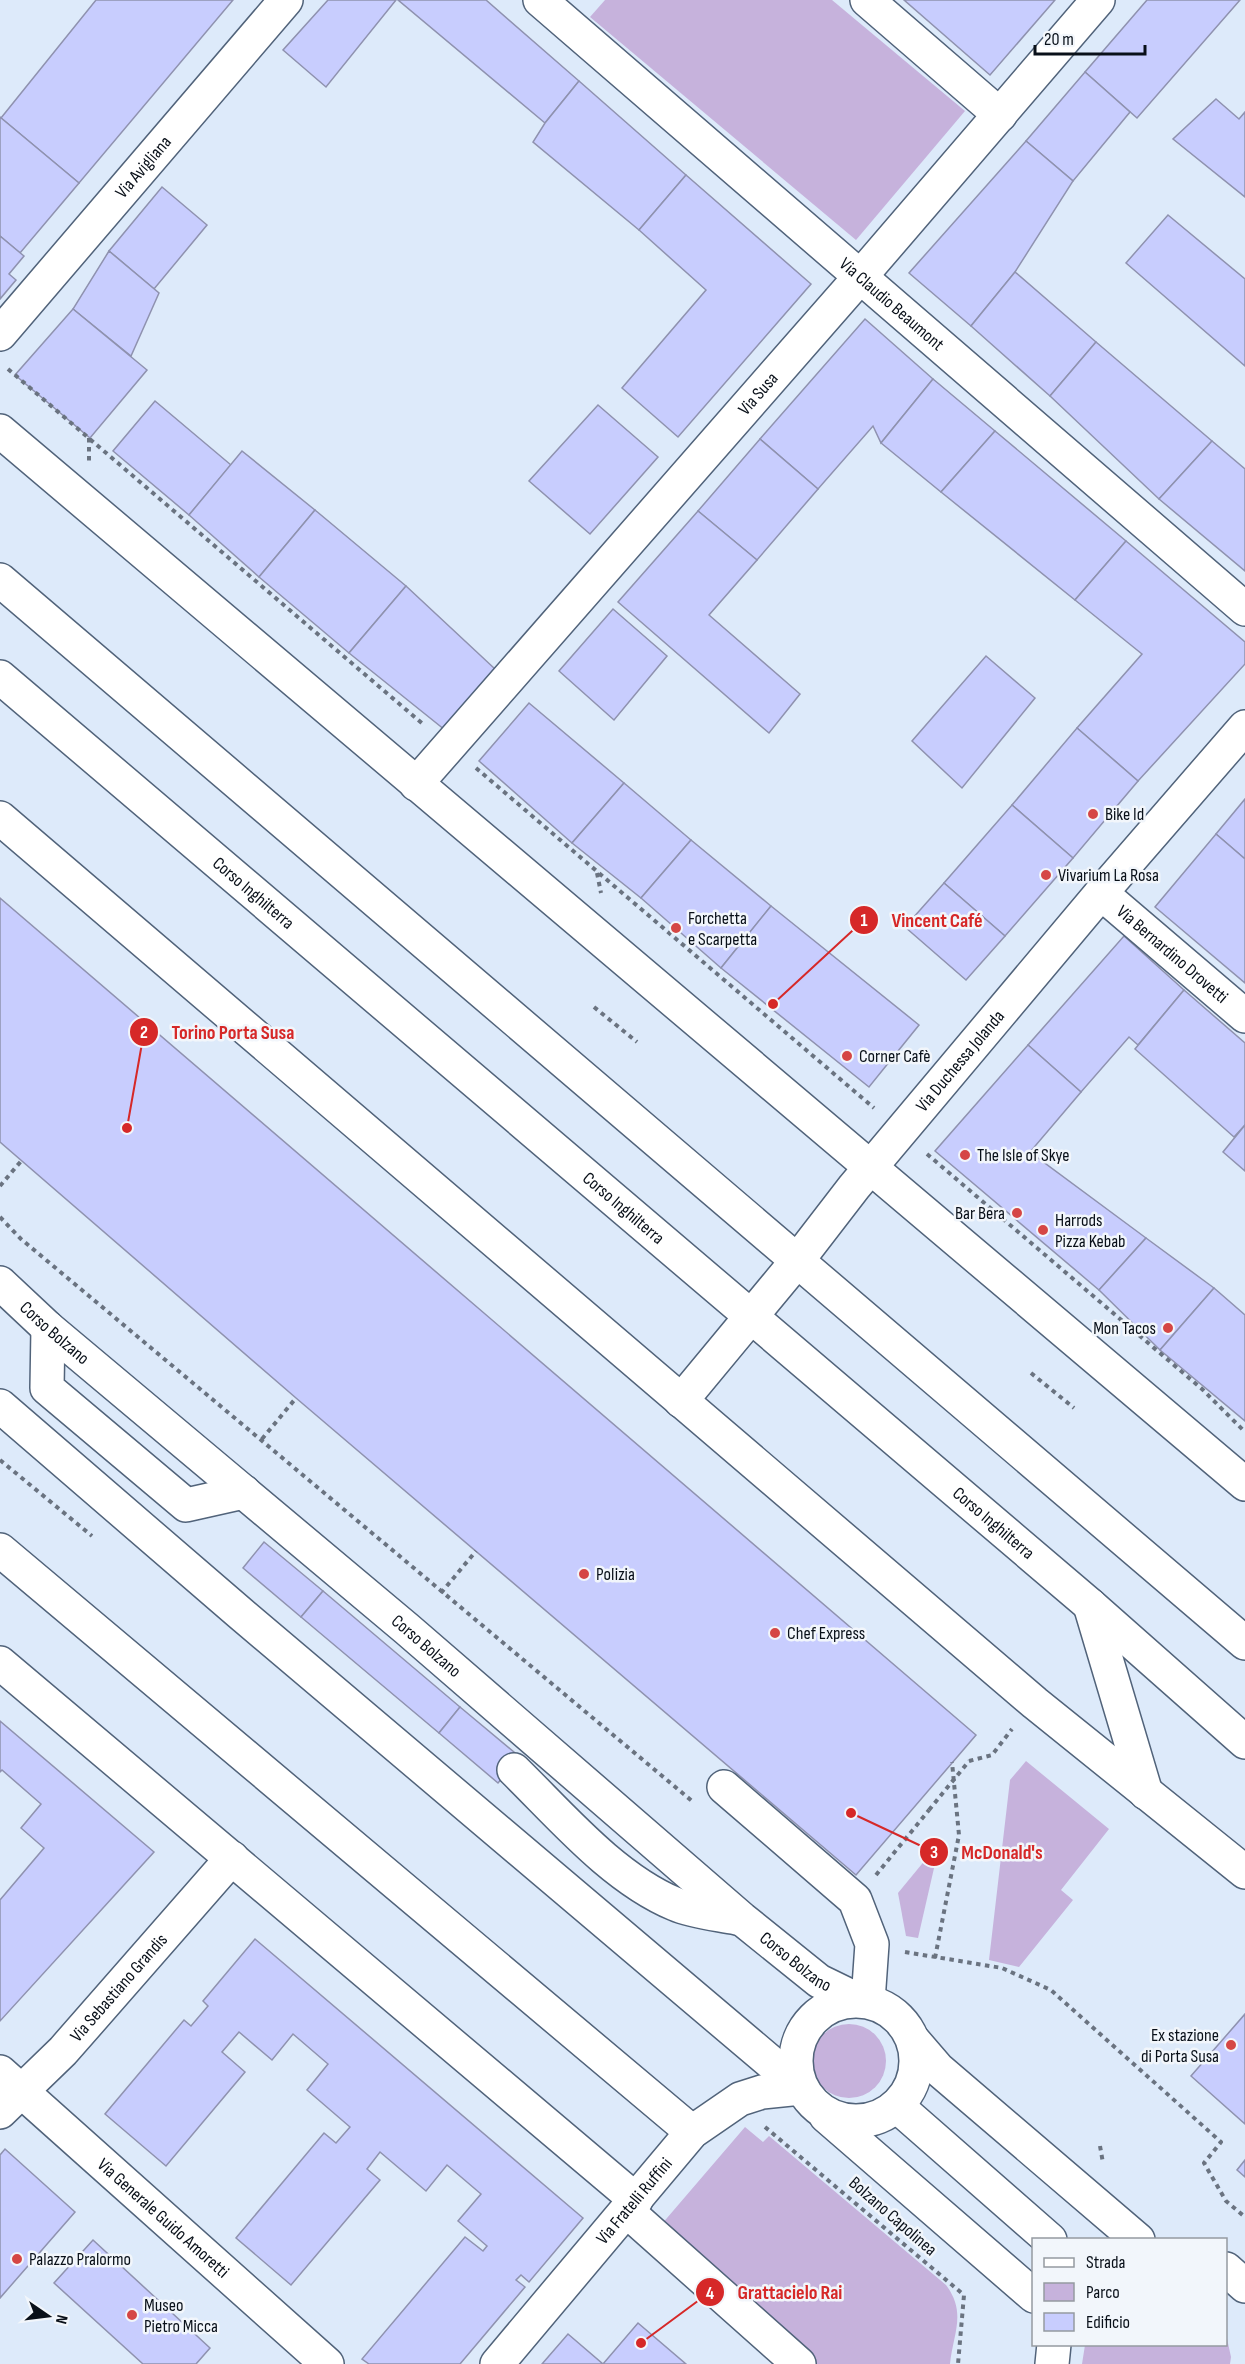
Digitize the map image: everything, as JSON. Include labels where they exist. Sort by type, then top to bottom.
[{"type":"street","name":"Via Avigliana","points":[[0,334],[286,0]]},
{"type":"street","name":"Via Claudio Beaumont","points":[[540,0],[1245,609]]},
{"type":"street","points":[[867,0],[1000,115]]},
{"type":"street","name":"Via Susa","points":[[416,784],[860,277],[1098,0]]},
{"type":"street","points":[[0,432],[1245,1484]]},
{"type":"street","points":[[0,580],[1245,1643]]},
{"type":"street","name":"Corso Inghilterra","points":[[0,676],[1090,1605],[1245,1742]]},
{"type":"street","name":"Via Duchessa Jolanda","points":[[681,1401],[797,1262],[870,1169],[1101,893],[1245,727]]},
{"type":"street","points":[[0,818],[1035,1703],[1245,1872]]},
{"type":"street","name":"Via Bernardino Drovetti","points":[[1101,893],[1245,1016]]},
{"type":"street","name":"Corso Bolzano","points":[[0,1283],[48,1328],[244,1492],[742,1919],[819,1981],[863,2001]]},
{"type":"street","points":[[48,1328],[47,1388],[186,1505],[244,1492]]},
{"type":"street","points":[[0,1406],[810,2098],[1032,2294]]},
{"type":"street","points":[[0,1550],[692,2132]]},
{"type":"street","points":[[1090,1605],[1146,1793]]},
{"type":"street","points":[[0,1663],[232,1858],[631,2206],[799,2364]]},
{"type":"street","points":[[514,1770],[588,1843],[648,1890],[677,1905],[742,1919]]},
{"type":"street","points":[[711,1797],[855,1900],[872,1944],[863,2001]]},
{"type":"street","name":"Via Sebastiano Grandis","points":[[7,2092],[63,2051],[232,1858]]},
{"type":"street","points":[[846,2001],[863,2001],[883,2006],[895,2015],[906,2026],[916,2052],[914,2075],[908,2092],[897,2106],[877,2118],[854,2122],[838,2119],[810,2098],[795,2064],[796,2052],[804,2028],[822,2010],[846,2001]]},
{"type":"street","points":[[913,2040],[938,2069],[1136,2238]]},
{"type":"street","name":"Via Generale Guido Amoretti","points":[[7,2092],[327,2364]]},
{"type":"street","name":"Via Fratelli Ruffini","points":[[497,2364],[692,2132],[740,2098],[762,2092],[810,2098]]},
{"type":"street","points":[[897,2106],[1048,2238]]},
{"type":"street","points":[[1227,2270],[1245,2286]]},
{"type":"street","points":[[1052,2346],[1052,2364]]},
{"type":"path","points":[[0,362],[1202,1389],[1245,1432]]},
{"type":"path","points":[[89,438],[89,461]]},
{"type":"path","points":[[597,872],[602,899]]},
{"type":"path","points":[[594,1007],[638,1042]]},
{"type":"path","points":[[0,1186],[22,1160]]},
{"type":"path","points":[[0,1216],[21,1239],[262,1439],[441,1593],[711,1797]]},
{"type":"path","points":[[1031,1373],[1074,1408]]},
{"type":"path","points":[[262,1439],[296,1398]]},
{"type":"path","points":[[441,1593],[476,1551]]},
{"type":"path","points":[[855,1900],[969,1761],[992,1755],[1013,1728]]},
{"type":"path","points":[[935,1958],[959,1834],[952,1762]]},
{"type":"path","points":[[872,1944],[935,1958],[1002,1968],[1052,1990],[1221,2142],[1204,2163],[1226,2201],[1245,2217]]},
{"type":"path","name":"Bolzano Capolinea","points":[[759,2121],[964,2295],[958,2364]]},
{"type":"green space","points":[[605,0],[832,0],[965,111],[856,240],[590,17]]},
{"type":"green space","points":[[1026,1761],[1109,1829],[1061,1890],[1073,1900],[1019,1967],[989,1960],[1010,1780]]},
{"type":"green space","points":[[940,1842],[918,1938],[906,1936],[898,1893]]},
{"type":"green space","points":[[842,2024],[856,2024],[870,2030],[880,2040],[886,2054],[886,2068],[880,2082],[870,2092],[856,2098],[842,2098],[828,2092],[818,2082],[812,2068],[812,2054],[818,2040],[828,2030]]},
{"type":"green space","points":[[745,2127],[763,2142],[769,2136],[946,2285],[956,2305],[957,2314],[950,2364],[809,2364],[655,2232]]},
{"type":"green space","points":[[1227,2339],[1231,2357],[1230,2364],[1082,2364],[1085,2346],[1227,2346]]},
{"type":"building","points":[[96,0],[233,0],[79,183],[1,118]]},
{"type":"building","points":[[328,0],[396,0],[326,87],[283,50]]},
{"type":"building","points":[[398,0],[486,0],[579,81],[545,123]]},
{"type":"building","points":[[904,0],[1055,0],[990,75]]},
{"type":"building","points":[[1147,0],[1240,0],[1137,118],[1085,72]]},
{"type":"building","points":[[1085,72],[1130,112],[1073,181],[1026,141]]},
{"type":"building","points":[[579,81],[686,175],[639,230],[533,142],[545,123]]},
{"type":"building","points":[[1216,99],[1239,119],[1245,112],[1245,197],[1173,139]]},
{"type":"building","points":[[0,117],[79,183],[20,253],[0,236]]},
{"type":"building","points":[[1026,141],[1073,181],[1015,272],[971,326],[909,273]]},
{"type":"building","points":[[686,175],[811,284],[678,437],[622,388],[706,290],[639,230]]},
{"type":"building","points":[[162,187],[207,225],[154,289],[109,251]]},
{"type":"building","points":[[1168,215],[1245,279],[1245,366],[1126,263]]},
{"type":"building","points":[[0,236],[24,256],[9,274],[16,280],[0,299]]},
{"type":"building","points":[[109,251],[159,293],[131,356],[73,309]]},
{"type":"building","points":[[1015,272],[1096,342],[1050,396],[971,326]]},
{"type":"building","points":[[73,309],[147,370],[90,438],[15,375]]},
{"type":"building","points":[[865,319],[933,379],[881,443],[873,426],[818,489],[760,439]]},
{"type":"building","points":[[1096,342],[1212,441],[1159,499],[1050,396]]},
{"type":"building","points":[[933,379],[995,431],[941,492],[881,443]]},
{"type":"building","points":[[155,401],[231,465],[189,515],[113,451]]},
{"type":"building","points":[[598,405],[658,457],[590,534],[529,481]]},
{"type":"building","points":[[995,431],[1126,541],[1075,600],[941,492]]},
{"type":"building","points":[[760,439],[818,489],[757,560],[698,511]]},
{"type":"building","points":[[1212,441],[1245,469],[1245,571],[1159,499]]},
{"type":"building","points":[[242,451],[315,510],[259,577],[189,515]]},
{"type":"building","points":[[315,510],[406,586],[349,653],[259,577]]},
{"type":"building","points":[[698,511],[757,560],[709,615],[800,694],[769,733],[618,602]]},
{"type":"building","points":[[1126,541],[1245,642],[1245,664],[1138,781],[1077,728],[1142,654],[1075,600]]},
{"type":"building","points":[[406,586],[495,669],[445,730],[349,653]]},
{"type":"building","points":[[613,609],[667,656],[614,720],[559,671]]},
{"type":"building","points":[[986,656],[1035,698],[962,788],[912,741]]},
{"type":"building","points":[[529,703],[624,783],[572,843],[479,761]]},
{"type":"building","points":[[1077,728],[1138,781],[1073,858],[1012,805]]},
{"type":"building","points":[[624,783],[691,840],[641,898],[572,843]]},
{"type":"building","points":[[1245,799],[1245,859],[1216,834]]},
{"type":"building","points":[[1012,805],[1073,858],[1005,936],[944,883]]},
{"type":"building","points":[[1216,834],[1245,859],[1245,983],[1155,907]]},
{"type":"building","points":[[691,840],[771,906],[721,968],[641,898]]},
{"type":"building","points":[[944,883],[1005,936],[966,980],[905,927]]},
{"type":"building","points":[[0,898],[976,1735],[856,1875],[296,1398],[0,1142]]},
{"type":"building","points":[[771,906],[919,1025],[869,1087],[721,968]]},
{"type":"building","points":[[1124,936],[1184,990],[1138,1045],[1129,1037],[1081,1092],[1028,1045]]},
{"type":"building","points":[[1184,990],[1245,1043],[1245,1125],[1234,1137],[1135,1049]]},
{"type":"building","points":[[1028,1045],[1081,1092],[1030,1152],[1146,1238],[1099,1290],[935,1151]]},
{"type":"building","points":[[1245,1125],[1245,1171],[1223,1152]]},
{"type":"building","points":[[1146,1238],[1214,1288],[1160,1350],[1099,1290]]},
{"type":"building","points":[[1214,1288],[1245,1315],[1245,1421],[1160,1350]]},
{"type":"building","points":[[264,1542],[323,1591],[301,1617],[243,1568]]},
{"type":"building","points":[[323,1591],[460,1707],[439,1733],[301,1617]]},
{"type":"building","points":[[460,1707],[520,1757],[498,1783],[439,1733]]},
{"type":"building","points":[[0,1721],[154,1852],[0,2021],[0,1900],[44,1848],[21,1828],[41,1804],[2,1770],[0,1772]]},
{"type":"building","points":[[255,1939],[583,2218],[529,2282],[521,2275],[516,2280],[525,2287],[460,2364],[369,2364],[362,2359],[465,2237],[483,2251],[487,2246],[458,2221],[481,2194],[447,2165],[426,2191],[380,2152],[367,2169],[380,2180],[291,2285],[236,2238],[324,2133],[336,2143],[350,2127],[307,2090],[328,2064],[293,2034],[272,2060],[239,2032],[222,2052],[245,2072],[166,2166],[105,2114],[184,2020],[191,2026],[208,2006],[203,2001]]},
{"type":"building","name":"Ex stazione di Porta Susa","points":[[1245,2014],[1245,2124],[1191,2076]]},
{"type":"building","name":"Palazzo Pralormo","points":[[5,2149],[75,2212],[0,2298],[0,2155]]},
{"type":"building","points":[[1245,2160],[1245,2177],[1237,2170]]},
{"type":"building","name":"Museo Pietro Micca","points":[[93,2240],[210,2348],[196,2364],[143,2364],[54,2283]]},
{"type":"building","points":[[638,2323],[686,2364],[603,2364]]},
{"type":"building","points":[[568,2334],[603,2364],[542,2364]]},
{"type":"place","name":"Bike Id","points":[[1093,814]]},
{"type":"place","name":"Vivarium La Rosa","points":[[1046,875]]},
{"type":"place","name":"Forchetta e Scarpetta","points":[[676,928]]},
{"type":"place","name":"Vincent Café","points":[[773,1004]]},
{"type":"place","name":"Corner Cafè","points":[[847,1056]]},
{"type":"place","name":"Torino Porta Susa","points":[[127,1128]]},
{"type":"place","name":"The Isle of Skye","points":[[965,1155]]},
{"type":"place","name":"Bar Bera","points":[[1017,1213]]},
{"type":"place","name":"Harrods Pizza Kebab","points":[[1043,1230]]},
{"type":"place","name":"Mon Tacos","points":[[1168,1328]]},
{"type":"place","name":"Polizia","points":[[584,1574]]},
{"type":"place","name":"Chef Express","points":[[775,1633]]},
{"type":"place","name":"McDonald's","points":[[851,1813]]},
{"type":"place","name":"Ex stazione di Porta Susa","points":[[1231,2045]]},
{"type":"place","name":"Palazzo Pralormo","points":[[17,2259]]},
{"type":"place","name":"Museo Pietro Micca","points":[[132,2315]]},
{"type":"place","name":"Grattacielo Rai","points":[[641,2343]]}]
